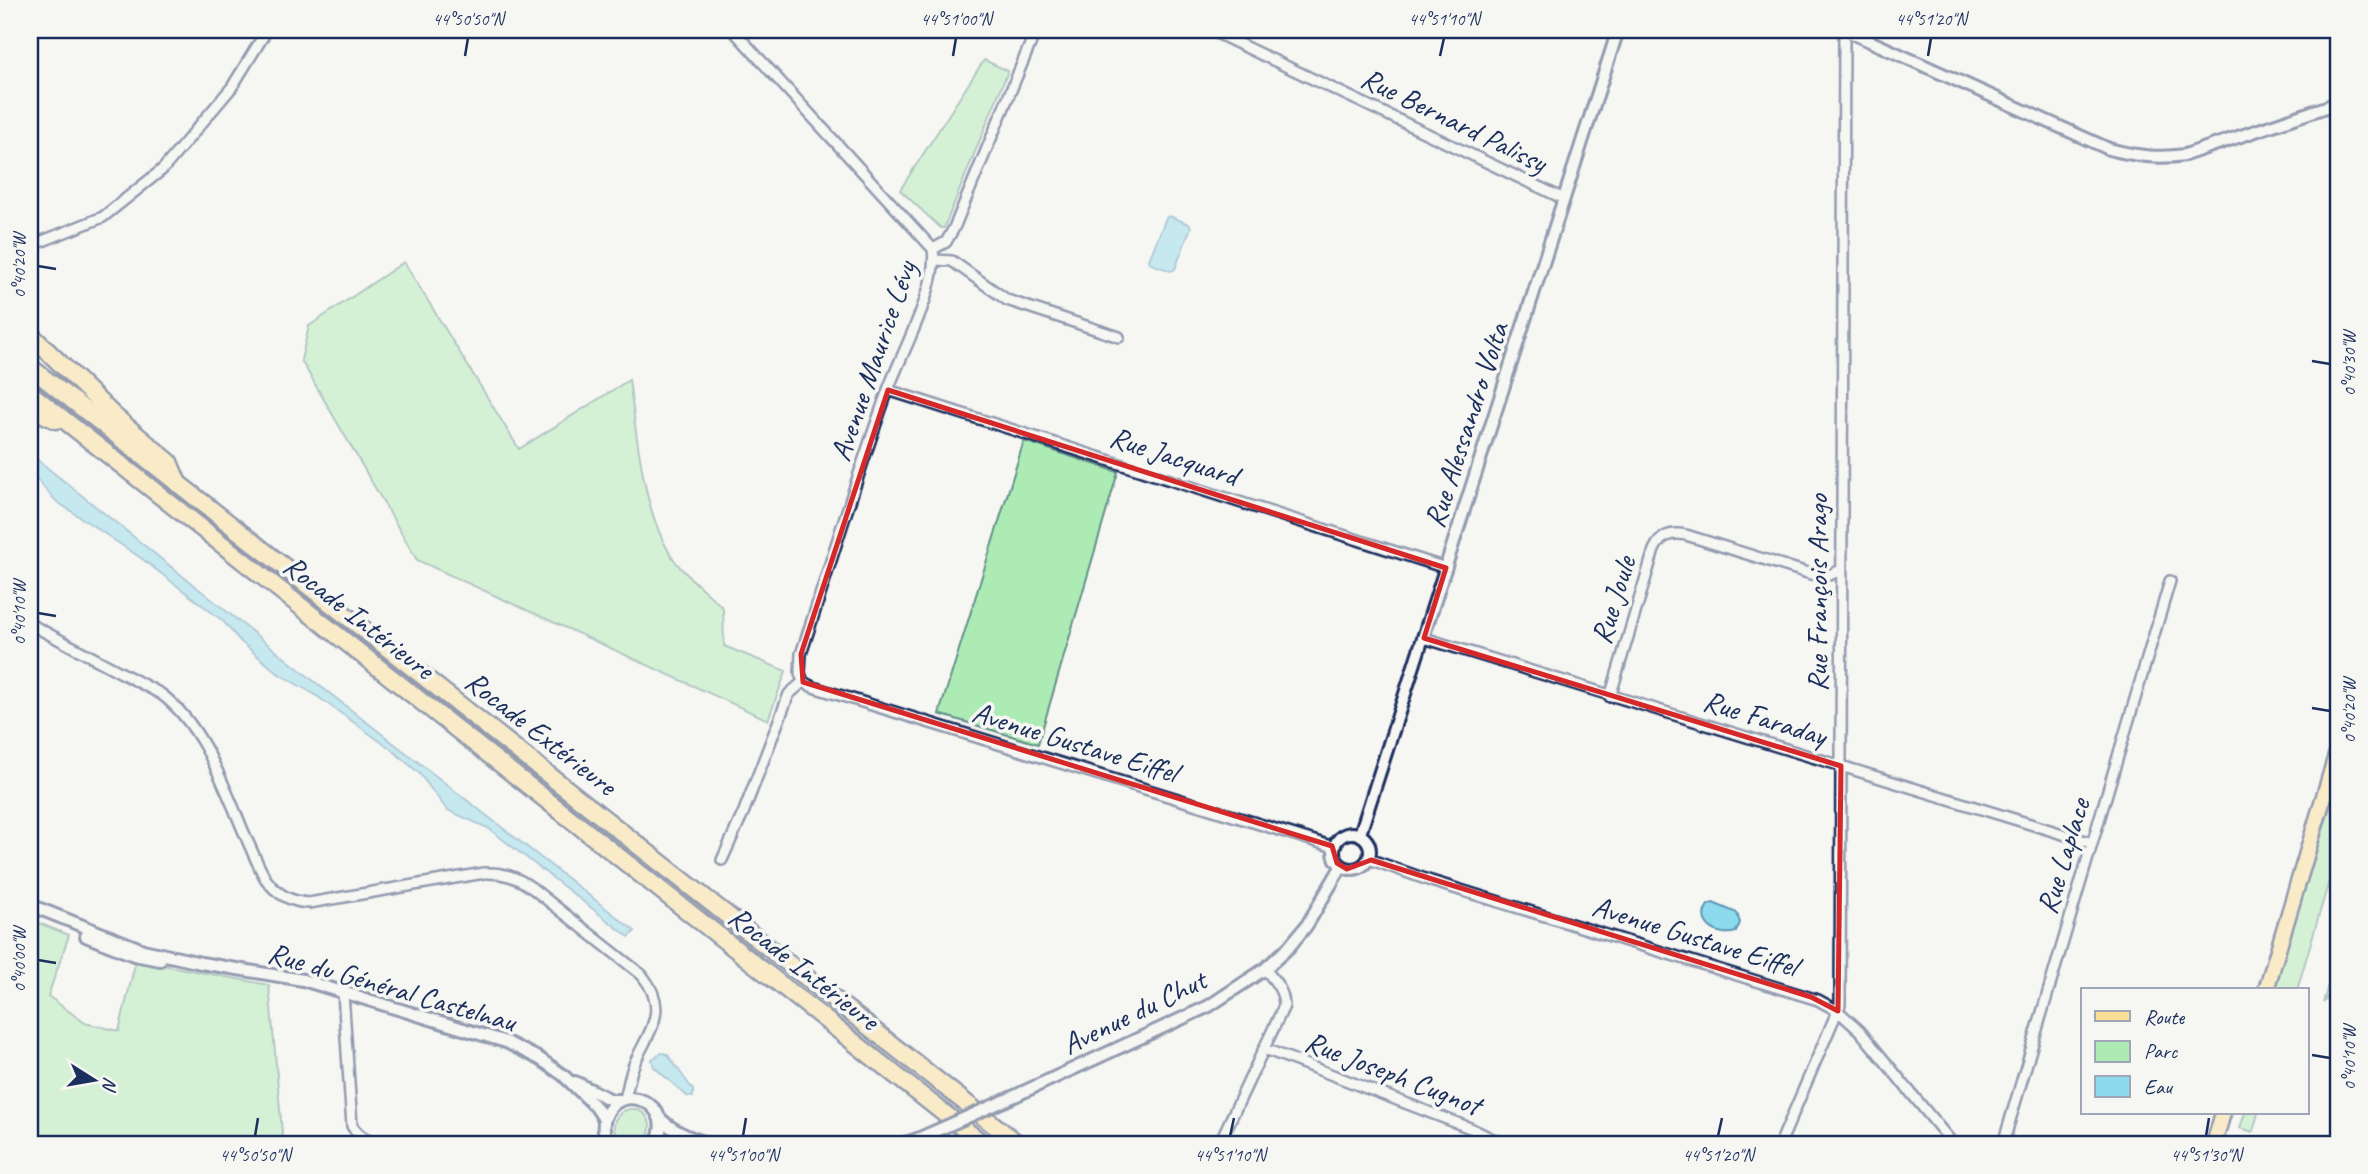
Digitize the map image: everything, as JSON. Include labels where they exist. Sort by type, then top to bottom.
[{"type":"highway","points":[[30,334],[114,416],[169,462],[178,483]]},
{"type":"highway","name":"Rocade Extérieure","points":[[30,367],[1017,1144]]},
{"type":"highway","name":"Rocade Intérieure","points":[[30,393],[983,1144]]},
{"type":"highway","points":[[30,408],[68,424]]},
{"type":"main road","points":[[2267,988],[2338,749]]},
{"type":"main road","points":[[2214,1144],[2223,1114]]},
{"type":"main road","points":[[2223,1144],[2233,1114]]},
{"type":"street","points":[[30,246],[103,217],[163,169],[232,86],[267,30]]},
{"type":"street","points":[[733,30],[934,255],[951,261],[1007,300],[1119,337]]},
{"type":"street","name":"Avenue Maurice Lévy","points":[[803,682],[800,654],[888,390],[932,280],[934,255],[954,228],[1036,30]]},
{"type":"street","name":"Rue Bernard Palissy","points":[[1210,30],[1564,200]]},
{"type":"street","name":"Rue Alessandro Volta","points":[[1360,834],[1618,30]]},
{"type":"street","points":[[1844,30],[2109,149],[2135,156],[2160,158],[2185,155],[2337,104]]},
{"type":"street","name":"Rue François Arago","points":[[1780,1144],[1838,1011],[1841,998],[1844,30]]},
{"type":"street","name":"Rue Jacquard","points":[[888,390],[1446,568]]},
{"type":"street","name":"Rue Joule","points":[[1610,697],[1654,550],[1663,537],[1675,533],[1686,535],[1811,574],[1829,575],[1842,570]]},
{"type":"street","name":"Rue Laplace","points":[[2003,1144],[2170,581]]},
{"type":"street","points":[[30,624],[161,694],[178,707],[201,739],[265,878],[287,899],[302,903],[319,902],[484,873],[514,876],[642,975],[656,1000],[656,1014],[631,1071],[631,1081],[623,1100],[608,1111],[604,1119],[607,1143]]},
{"type":"street","name":"Rue Faraday","points":[[1424,638],[2092,843]]},
{"type":"street","points":[[722,860],[789,694],[803,682]]},
{"type":"street","name":"Avenue Gustave Eiffel","points":[[803,682],[1334,847]]},
{"type":"street","points":[[1344,834],[1360,834],[1368,842],[1369,859],[1360,868],[1341,867],[1334,858],[1334,847],[1339,837],[1344,834]]},
{"type":"street","name":"Avenue Gustave Eiffel","points":[[1369,859],[1431,881],[1811,997],[1838,1011],[1860,1031],[1953,1144]]},
{"type":"street","name":"Avenue du Chut","points":[[902,1144],[1006,1100],[1209,1006],[1265,969],[1289,947],[1307,925],[1341,867]]},
{"type":"street","name":"Rue du Général Castelnau","points":[[30,905],[143,950],[303,980],[506,1042],[540,1059],[563,1076],[596,1107],[604,1119]]},
{"type":"street","name":"Rue du Général Castelnau","points":[[30,913],[134,956],[171,962],[201,963]]},
{"type":"street","points":[[1219,1144],[1284,1006],[1282,991],[1265,969]]},
{"type":"street","points":[[343,993],[352,1126],[365,1140],[390,1144]]},
{"type":"street","name":"Rue Joseph Cugnot","points":[[1265,1049],[1470,1128],[1503,1144]]},
{"type":"street","name":"Rue du Général Castelnau","points":[[563,1076],[611,1100],[643,1100]]},
{"type":"street","points":[[631,1081],[643,1100],[666,1125],[710,1144]]},
{"type":"street","points":[[659,1116],[660,1134],[657,1144],[710,1144]]},
{"type":"highlighted area","points":[[888,390],[1446,568],[1424,638],[1841,766],[1838,1011],[1811,997],[1371,860],[1347,869],[1337,863],[1332,846],[803,682],[801,654]]},
{"type":"green space","points":[[984,60],[1008,71],[944,228],[941,228],[900,190]]},
{"type":"green space","points":[[404,262],[519,449],[629,380],[639,452],[650,504],[668,549],[680,567],[723,608],[724,646],[786,671],[768,720],[417,560],[301,360],[309,326]]},
{"type":"green space","points":[[1024,441],[1118,472],[1038,744],[939,714]]},
{"type":"green space","points":[[2338,782],[2338,850],[2298,988],[2275,988]]},
{"type":"green space","points":[[31,920],[69,935],[48,996],[85,1023],[119,1031],[136,960],[269,985],[283,1144],[30,1144]]},
{"type":"green space","points":[[2338,950],[2338,985],[2323,1003]]},
{"type":"green space","points":[[632,1109],[645,1114],[650,1127],[645,1140],[632,1145],[619,1140],[614,1127],[619,1114]]},
{"type":"green space","points":[[2245,1114],[2258,1114],[2253,1132],[2240,1128]]},
{"type":"water","points":[[1169,216],[1191,227],[1175,269],[1171,271],[1151,264],[1149,260]]},
{"type":"water","points":[[30,454],[315,682],[635,931],[629,937],[488,828],[447,810],[419,773],[391,749],[314,694],[279,674],[240,641],[223,621],[141,558],[56,501],[30,472]]},
{"type":"water","points":[[1713,903],[1737,913],[1740,923],[1736,932],[1722,933],[1710,928],[1706,923],[1705,912],[1708,905]]},
{"type":"water","points":[[662,1053],[667,1054],[693,1090],[693,1097],[687,1096],[654,1067],[652,1059]]}]
